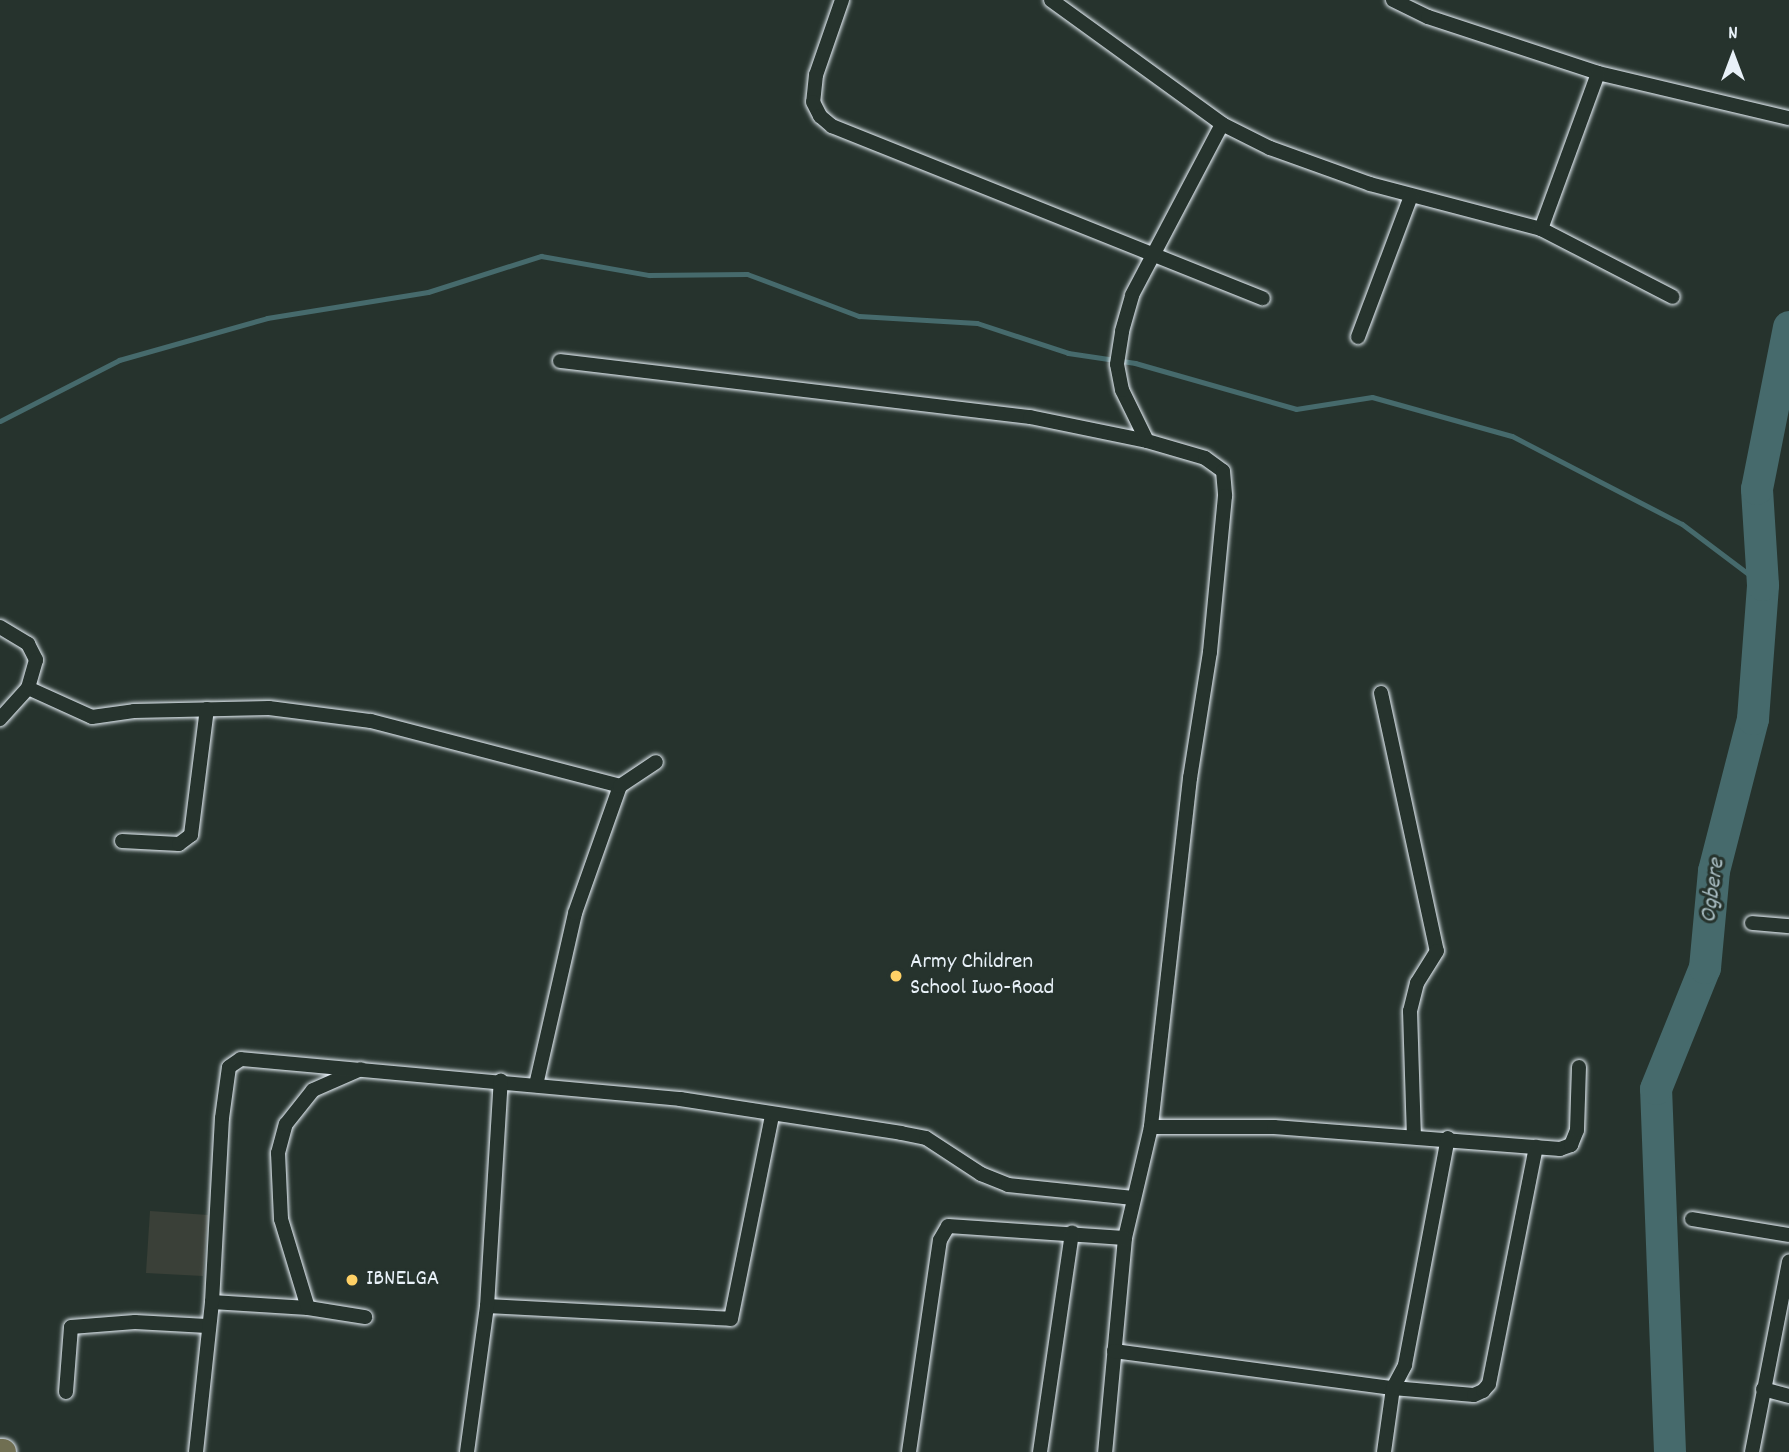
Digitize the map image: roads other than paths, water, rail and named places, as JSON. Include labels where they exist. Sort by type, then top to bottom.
[{"type":"street","points":[[842,0],[816,75],[813,102],[820,116],[832,126],[1155,258],[1262,298]]},
{"type":"street","points":[[1051,0],[1222,124],[1322,170],[1541,229],[1673,297]]},
{"type":"street","points":[[1393,0],[1441,22],[1598,72],[1788,118]]},
{"type":"street","points":[[1541,229],[1598,72]]},
{"type":"street","points":[[1147,441],[1122,390],[1118,359],[1132,295],[1155,258],[1222,124]]},
{"type":"street","points":[[1358,337],[1411,196]]},
{"type":"street","points":[[560,361],[923,401],[1147,441],[1214,464],[1223,471],[1225,496],[1151,1127],[1125,1238],[1105,1452]]},
{"type":"street","points":[[0,627],[28,644],[36,660],[29,688],[0,719]]},
{"type":"street","points":[[29,688],[92,717],[207,709],[269,708],[371,721],[620,786]]},
{"type":"street","points":[[1381,693],[1437,951],[1417,984],[1410,1011],[1414,1135]]},
{"type":"street","points":[[122,841],[179,844],[191,835],[207,709]]},
{"type":"street","points":[[536,1085],[575,913],[620,786],[656,762]]},
{"type":"street","points":[[1752,923],[1789,926]]},
{"type":"street","points":[[196,1452],[207,1326],[212,1302],[229,1067],[256,1057],[680,1099],[926,1138],[981,1174],[1008,1185],[1133,1198]]},
{"type":"street","points":[[1151,1127],[1274,1127],[1414,1135],[1536,1147],[1571,1145],[1577,1129],[1579,1067]]},
{"type":"street","points":[[308,1308],[281,1219],[278,1153],[286,1124],[313,1090],[367,1068]]},
{"type":"street","points":[[467,1452],[487,1306],[501,1080]]},
{"type":"street","points":[[487,1306],[731,1319],[772,1115]]},
{"type":"street","points":[[1384,1452],[1393,1388],[1405,1365],[1448,1138]]},
{"type":"street","points":[[1114,1351],[1393,1388],[1474,1395],[1489,1384],[1536,1147]]},
{"type":"street","points":[[1692,1219],[1789,1235]]},
{"type":"street","points":[[909,1452],[940,1240],[948,1226],[1072,1232],[1125,1238]]},
{"type":"street","points":[[1040,1452],[1072,1232]]},
{"type":"street","points":[[1752,1452],[1789,1262]]},
{"type":"street","points":[[212,1302],[308,1308],[365,1317]]},
{"type":"street","points":[[66,1392],[71,1328],[135,1322],[207,1326]]},
{"type":"street","points":[[1763,1389],[1789,1396]]},
{"type":"waterway","points":[[0,421],[119,360],[267,318],[428,292],[541,256],[649,275],[747,274],[859,316],[977,323],[1068,353],[1135,363],[1296,409],[1372,397],[1512,436],[1682,524],[1763,585]]},
{"type":"waterway","name":"Ogbere","points":[[1670,1452],[1656,1089],[1705,968],[1714,871],[1753,719],[1763,585],[1757,489],[1789,327]]},
{"type":"place","name":"Army Children School Iwo-Road","points":[[896,976]]},
{"type":"place","name":"IBNELGA","points":[[352,1280]]}]
